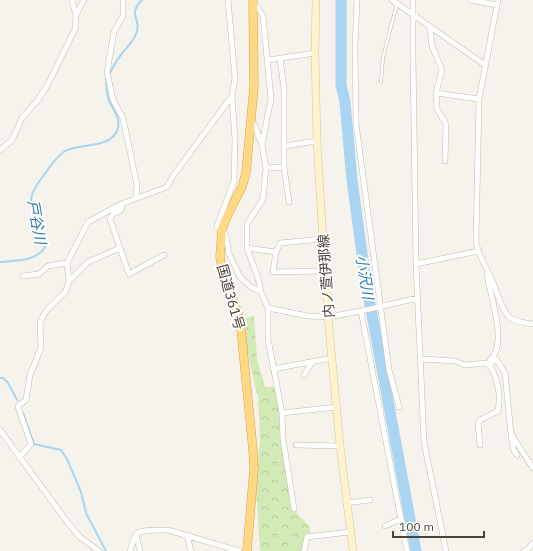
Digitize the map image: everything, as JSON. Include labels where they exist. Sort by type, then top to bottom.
[{"type":"highway","name":"国道361号","points":[[247,551],[254,469],[253,450],[240,320],[222,269],[220,257],[222,230],[228,214],[242,187],[246,173],[254,87],[253,2]]},
{"type":"main road","name":"内ノ萱伊那線","points":[[316,0],[317,140],[328,317],[346,504],[353,551]]},
{"type":"street","points":[[0,150],[12,140],[22,118],[37,101],[47,86],[75,29],[76,15],[72,0]]},
{"type":"street","points":[[76,15],[84,0]]},
{"type":"street","points":[[124,0],[123,16],[114,32],[107,72],[113,100],[123,118],[137,185],[136,198]]},
{"type":"street","points":[[228,0],[235,78],[232,96],[235,139],[234,181],[217,226],[226,236],[229,254],[240,277],[251,287],[260,292]]},
{"type":"street","points":[[357,0],[355,48],[356,124],[389,370],[399,407]]},
{"type":"street","points":[[392,0],[485,65]]},
{"type":"street","points":[[414,0],[413,57],[416,264],[424,442],[446,551]]},
{"type":"street","points":[[470,0],[497,3],[479,99],[476,242],[486,269],[509,317],[516,321],[533,324]]},
{"type":"street","points":[[253,2],[263,16],[271,99],[262,145]]},
{"type":"street","points":[[430,27],[432,46],[442,70],[436,93],[437,109],[446,124],[445,161]]},
{"type":"street","points":[[268,60],[316,53]]},
{"type":"street","points":[[280,59],[284,89],[284,167],[289,202]]},
{"type":"street","points":[[436,93],[479,99]]},
{"type":"street","points":[[20,458],[31,444],[18,405],[26,400],[30,375],[41,348],[40,322],[46,311],[66,292],[69,281],[67,263],[88,222],[121,204],[167,188],[173,176],[232,96]]},
{"type":"street","points":[[251,120],[262,145],[266,168],[264,199],[247,224],[247,248],[258,278],[260,292],[268,308],[268,339],[282,413],[283,439],[294,509]]},
{"type":"street","points":[[284,146],[317,140]]},
{"type":"street","points":[[266,168],[284,167]]},
{"type":"street","points":[[121,204],[121,210],[113,214],[110,219],[129,274],[164,256]]},
{"type":"street","points":[[323,239],[280,243],[276,252],[273,272],[325,271]]},
{"type":"street","points":[[69,281],[88,262],[120,248]]},
{"type":"street","points":[[247,248],[276,252]]},
{"type":"street","points":[[416,264],[479,251]]},
{"type":"street","points":[[23,276],[39,274],[48,266],[67,263]]},
{"type":"street","points":[[486,269],[499,334],[495,355],[488,364]]},
{"type":"street","points":[[268,308],[308,316],[328,317],[418,298]]},
{"type":"street","points":[[362,311],[407,551]]},
{"type":"street","points":[[274,369],[332,358]]},
{"type":"street","points":[[421,359],[455,361],[465,365],[488,364],[496,359],[505,373],[511,434],[514,451],[517,455]]},
{"type":"street","points":[[304,375],[312,362]]},
{"type":"street","points":[[480,445],[478,423],[480,420],[498,411],[499,405],[496,379],[492,368],[488,364]]},
{"type":"street","points":[[282,413],[337,407]]},
{"type":"street","points":[[0,430],[80,537],[99,551]]},
{"type":"street","points":[[511,434],[533,468]]},
{"type":"street","points":[[296,445],[340,446]]},
{"type":"street","points":[[346,504],[370,500]]},
{"type":"street","points":[[385,526],[400,519]]},
{"type":"street","points":[[130,551],[136,534],[139,532],[160,530],[168,530],[187,535],[239,551]]},
{"type":"street","points":[[304,551],[308,537],[350,532]]},
{"type":"street","points":[[136,534],[140,551]]},
{"type":"street","points":[[187,535],[191,551]]},
{"type":"street","points":[[529,550],[533,543]]},
{"type":"lane","points":[[381,82],[383,57],[397,4]]},
{"type":"green space","points":[[254,315],[257,359],[265,387],[274,387],[280,397],[282,449],[296,512],[309,526],[311,537],[301,551],[260,551],[256,488],[260,438],[258,398],[245,341],[245,319]]},
{"type":"waterway","name":"戸谷川","points":[[110,73],[136,34],[138,27],[135,9],[142,0]]},
{"type":"waterway","name":"小沢川","points":[[341,0],[341,85],[345,102],[352,180],[366,283],[416,551]]},
{"type":"waterway","name":"戸谷川","points":[[0,262],[31,258],[41,252],[45,247],[33,212],[31,198],[36,186],[55,160],[65,151],[107,141],[113,137],[117,131],[118,121],[109,101],[106,79]]},
{"type":"waterway","name":"戸谷川","points":[[0,378],[3,378],[8,383],[17,400]]},
{"type":"waterway","name":"戸谷川","points":[[23,413],[34,444],[61,450],[67,459],[81,492],[86,513],[106,551]]}]
